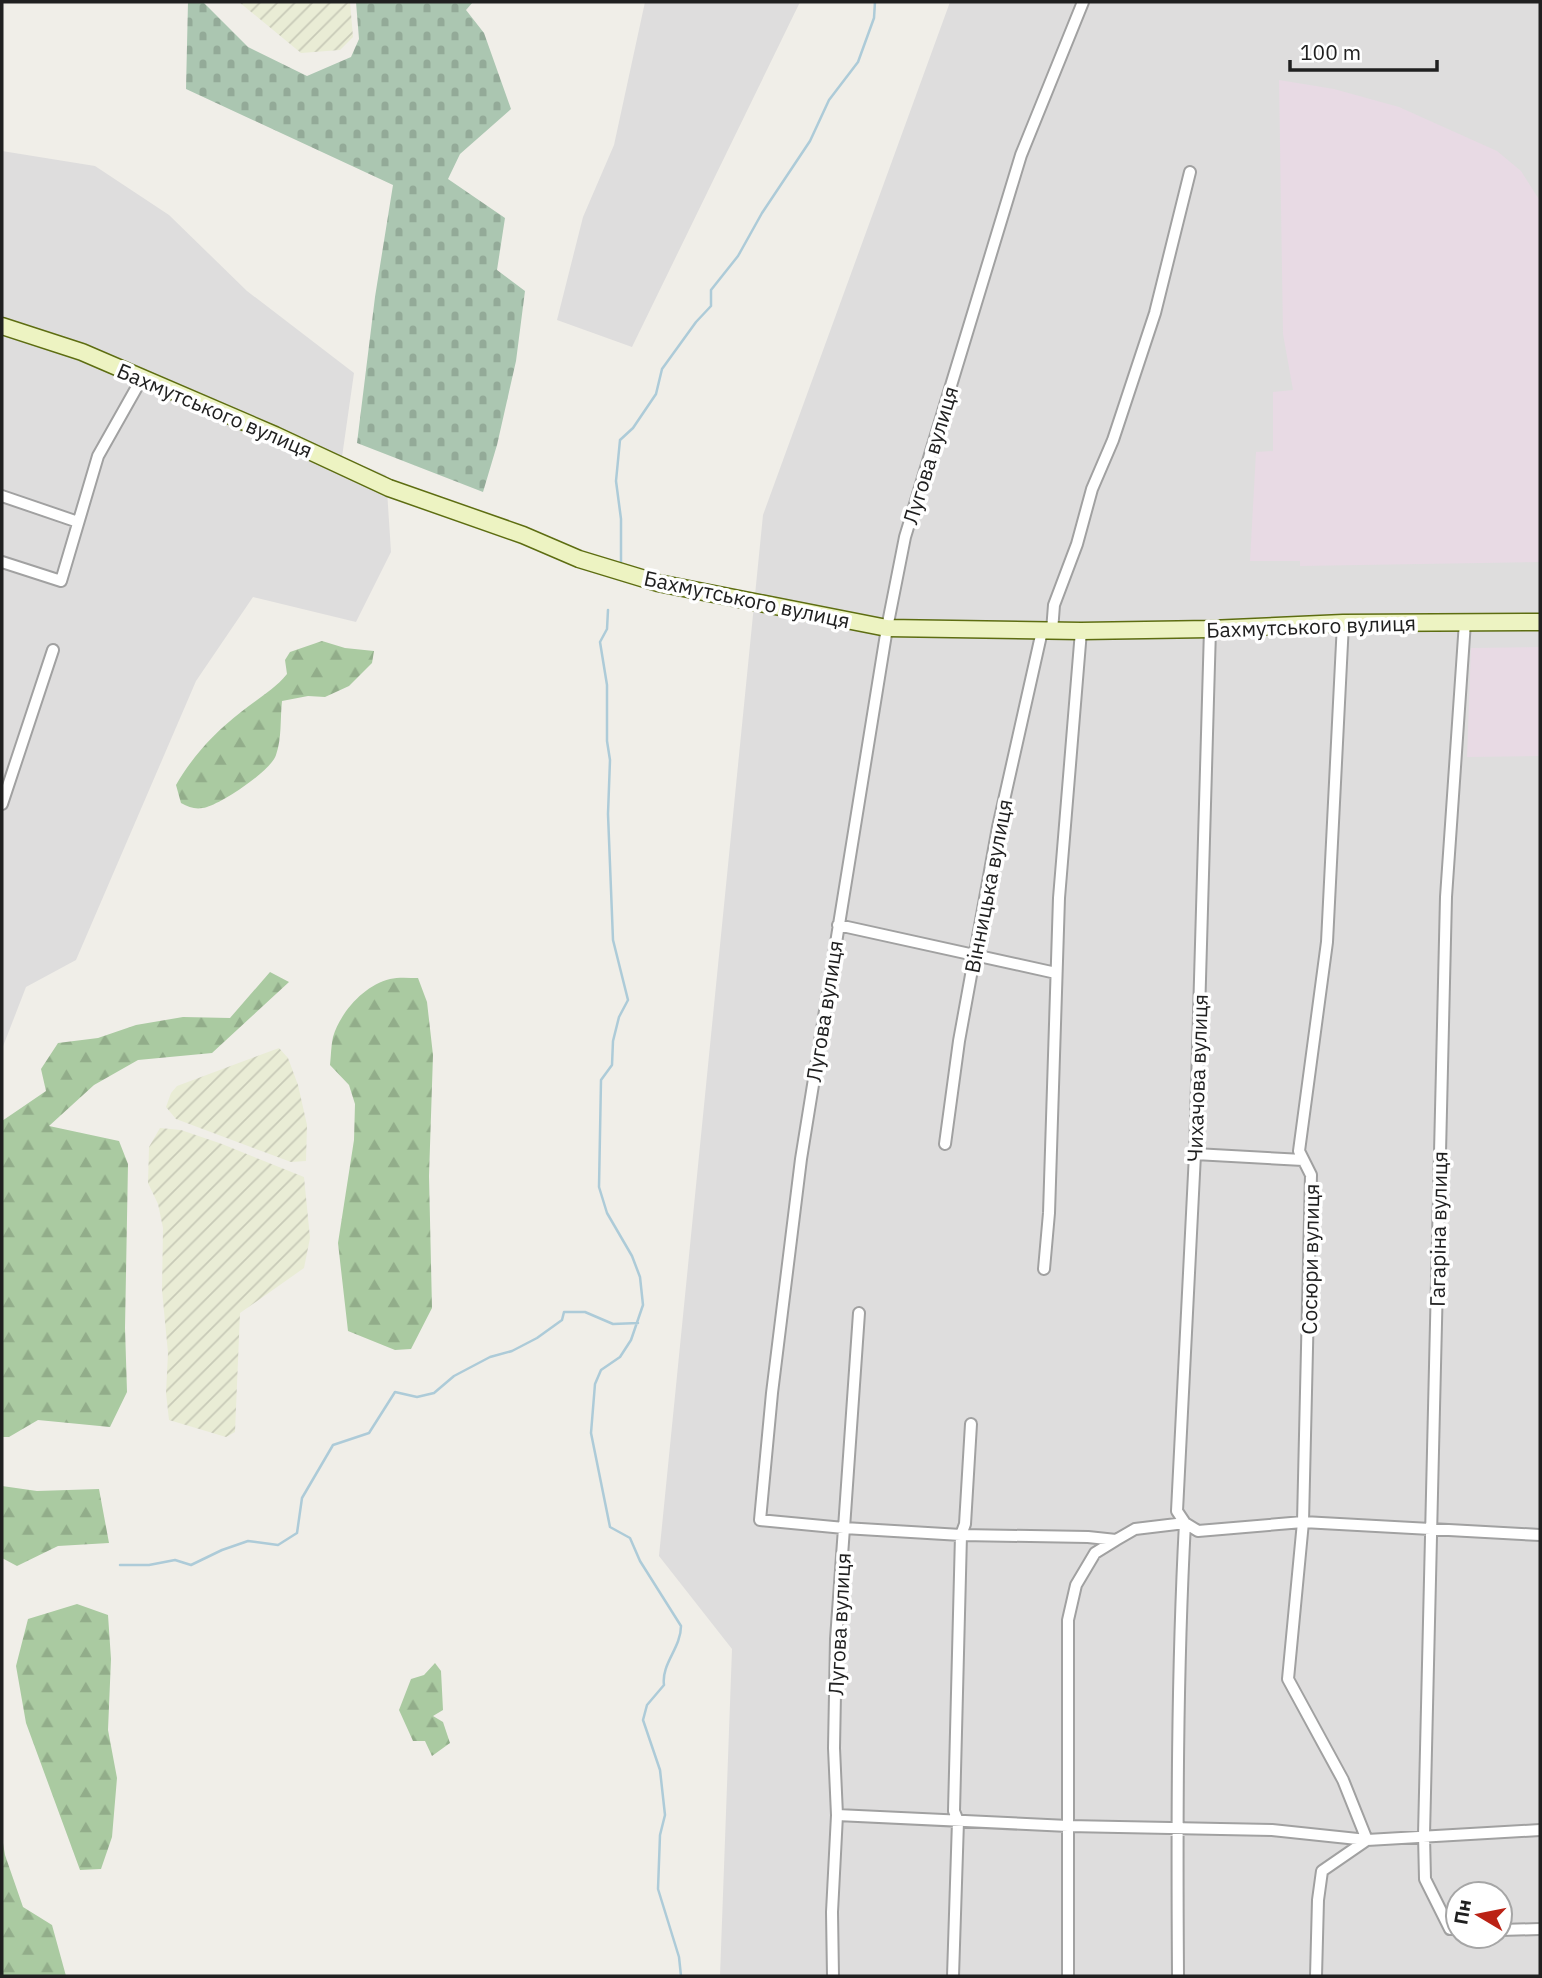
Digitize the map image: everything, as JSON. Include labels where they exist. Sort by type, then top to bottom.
[{"type":"main road","name":"Бахмутського вулиця","points":[[2,326],[82,352],[275,435],[389,488],[523,535],[579,559],[659,583],[887,628],[1081,631],[1343,623],[1540,622]]},
{"type":"street","name":"Лугова вулиця","points":[[833,1976],[832,1912],[837,1815],[834,1748],[836,1639],[844,1528],[760,1520],[772,1393],[801,1159],[887,628],[905,537],[1021,155],[1083,2]]},
{"type":"street","name":"Вінницька вулиця","points":[[945,1143],[959,1041],[998,827],[1047,631],[1093,489],[1155,313],[1191,172]]},
{"type":"street","points":[[2,562],[61,581],[98,456],[142,378]]},
{"type":"street","points":[[2,496],[78,523]]},
{"type":"street","name":"Гагаріна вулиця","points":[[1444,1917],[1425,1879],[1424,1835],[1446,897],[1465,622]]},
{"type":"street","name":"Сосюри вулиця","points":[[1343,623],[1327,942],[1299,1151],[1311,1175],[1303,1522],[1288,1679],[1343,1780],[1367,1840]]},
{"type":"street","name":"Чихачова вулиця","points":[[1178,1976],[1180,1621],[1185,1523],[1177,1511],[1195,1154],[1210,629]]},
{"type":"street","points":[[1044,1269],[1049,1213],[1059,898],[1081,631]]},
{"type":"street","points":[[2,804],[53,650]]},
{"type":"street","points":[[838,925],[1056,973]]},
{"type":"street","points":[[1195,1154],[1303,1160]]},
{"type":"street","points":[[859,1313],[844,1528],[1116,1540]]},
{"type":"street","points":[[953,1976],[958,1821],[954,1811],[961,1535],[965,1524],[971,1423]]},
{"type":"street","points":[[1068,1976],[1069,1620],[1076,1585],[1095,1553],[1135,1529],[1185,1523],[1198,1531],[1303,1522],[1540,1535]]},
{"type":"street","points":[[837,1815],[1068,1826],[1272,1830],[1367,1840],[1540,1830]]},
{"type":"street","points":[[1315,1976],[1322,1871],[1367,1840]]},
{"type":"street","points":[[1514,1930],[1540,1929]]},
{"type":"shaded area","points":[[645,2],[800,2],[632,347],[557,320],[583,217],[614,145]]},
{"type":"shaded area","points":[[950,2],[1540,2],[1540,1976],[720,1976],[732,1649],[659,1556],[763,515]]},
{"type":"shaded area","points":[[1279,80],[1334,89],[1399,107],[1497,151],[1521,171],[1540,201],[1540,562],[1300,566],[1300,561],[1250,561],[1256,452],[1273,451],[1273,392],[1293,390],[1283,334]]},
{"type":"shaded area","points":[[2,151],[95,166],[169,215],[247,291],[354,373],[342,457],[386,475],[391,552],[356,622],[253,597],[196,681],[76,960],[26,987],[2,1049]]},
{"type":"shaded area","points":[[1540,647],[1540,756],[1467,757],[1471,648]]},
{"type":"green space","points":[[188,2],[203,2],[248,47],[307,76],[351,57],[359,39],[356,2],[473,2],[466,10],[484,33],[511,109],[460,154],[448,179],[505,218],[497,270],[525,291],[516,361],[483,492],[357,443],[375,297],[393,185],[186,89]]},
{"type":"green space","points":[[239,2],[350,2],[353,37],[340,50],[301,53]]},
{"type":"green space","points":[[322,641],[345,648],[374,651],[372,663],[349,686],[325,697],[308,696],[282,701],[276,755],[265,769],[245,786],[207,807],[194,808],[181,803],[176,785],[205,745],[231,720],[282,680],[287,674],[285,660],[290,652]]},
{"type":"green space","points":[[270,972],[289,982],[212,1053],[138,1060],[94,1085],[49,1126],[119,1141],[128,1164],[125,1328],[127,1392],[110,1427],[38,1420],[9,1437],[2,1437],[2,1121],[46,1091],[41,1069],[58,1043],[98,1038],[136,1025],[183,1017],[230,1018]]},
{"type":"green space","points":[[396,978],[418,978],[427,1002],[433,1055],[429,1176],[432,1308],[411,1349],[395,1350],[348,1331],[338,1243],[354,1140],[355,1104],[349,1085],[330,1065],[336,1028],[354,1001],[380,982]]},
{"type":"green space","points":[[279,1048],[288,1058],[298,1085],[307,1125],[306,1161],[291,1162],[176,1119],[166,1107],[177,1086]]},
{"type":"green space","points":[[160,1128],[181,1130],[304,1177],[310,1238],[304,1268],[240,1313],[235,1432],[226,1437],[169,1420],[166,1393],[168,1353],[162,1290],[163,1228],[158,1204],[148,1183],[149,1147]]},
{"type":"green space","points":[[2,1486],[37,1491],[99,1489],[109,1543],[58,1546],[17,1566],[2,1558]]},
{"type":"green space","points":[[77,1604],[108,1615],[111,1659],[108,1730],[117,1778],[112,1837],[101,1869],[80,1870],[26,1723],[16,1666],[28,1619]]},
{"type":"green space","points":[[435,1663],[441,1671],[443,1710],[433,1716],[443,1722],[450,1743],[432,1756],[425,1741],[413,1741],[399,1710],[411,1679],[424,1675]]},
{"type":"green space","points":[[2,1837],[5,1855],[23,1907],[52,1925],[66,1976],[2,1976]]},
{"type":"waterway","points":[[621,562],[621,519],[616,481],[620,440],[633,428],[656,394],[662,369],[711,306],[711,290],[738,256],[762,213],[810,141],[829,100],[858,62],[874,18],[875,2]]},
{"type":"waterway","points":[[608,610],[607,629],[600,642],[607,685],[613,940],[628,1000],[619,1017],[613,1041],[612,1065],[601,1080],[599,1187],[607,1213],[632,1256],[640,1277],[643,1305],[631,1340],[620,1357],[601,1370],[595,1384],[591,1433],[610,1527],[630,1538],[640,1561],[681,1626],[678,1642],[665,1670],[664,1685],[647,1705],[643,1720],[660,1770],[665,1815],[660,1835],[658,1889],[679,1957],[681,1976]]},
{"type":"waterway","points":[[120,1565],[149,1565],[175,1560],[191,1565],[248,1541],[278,1545],[297,1533],[302,1498],[333,1445],[369,1433],[395,1392],[417,1397],[434,1393],[454,1376],[490,1357],[512,1351],[537,1338],[562,1320],[564,1312],[585,1312],[613,1324],[638,1323]]}]
